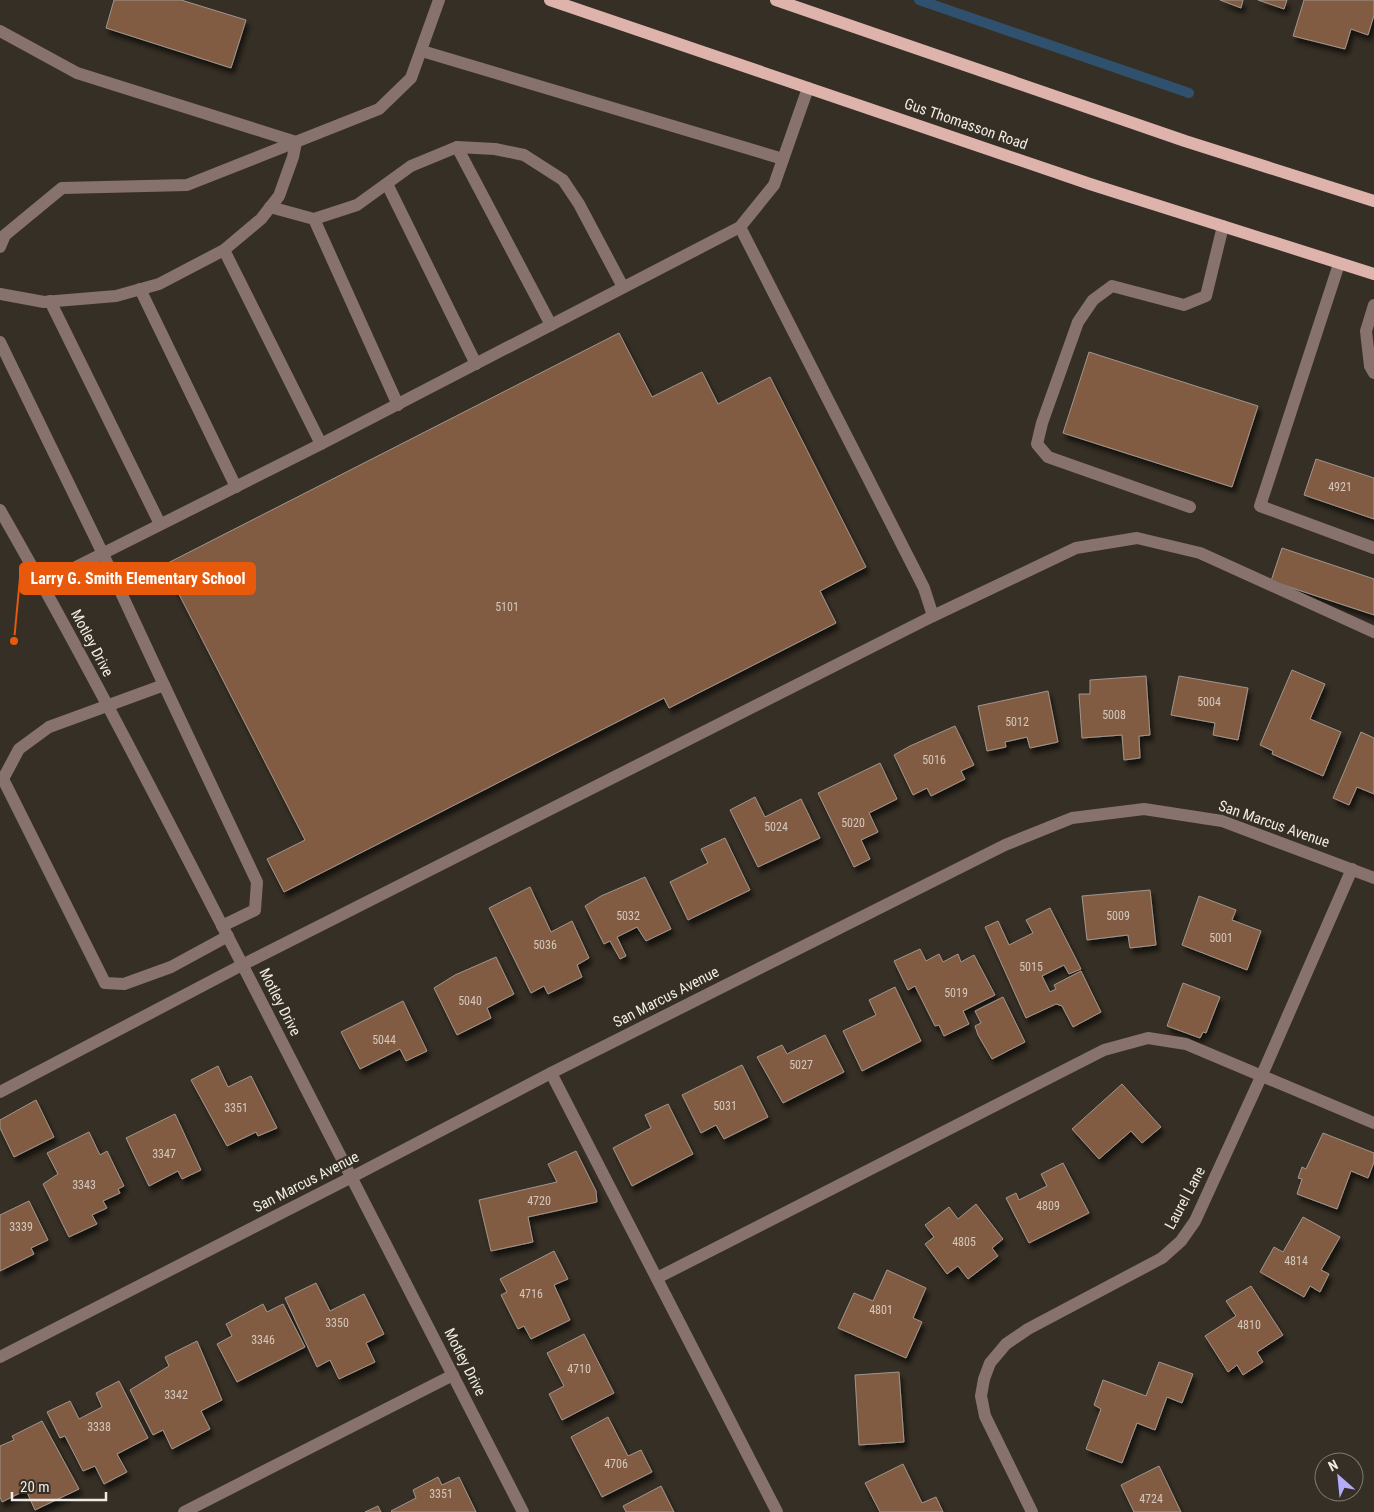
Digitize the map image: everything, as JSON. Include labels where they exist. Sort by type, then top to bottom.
[{"type":"main road","name":"Gus Thomasson Road","points":[[550,0],[1090,184],[1374,274]]},
{"type":"main road","points":[[776,0],[1185,141],[1374,202]]},
{"type":"street","points":[[2,238],[62,188],[187,185],[380,109],[411,78],[440,0]]},
{"type":"street","points":[[0,30],[77,73],[296,142]]},
{"type":"street","points":[[422,51],[783,159]]},
{"type":"street","points":[[42,584],[398,405],[740,227],[774,185],[808,88]]},
{"type":"street","points":[[0,294],[44,302],[116,296],[159,284],[224,250],[261,219],[279,196],[293,157],[296,142]]},
{"type":"street","points":[[270,207],[314,219],[357,205],[411,166],[457,147],[495,149],[524,155],[563,180],[579,204],[623,287]]},
{"type":"street","points":[[457,147],[551,325]]},
{"type":"street","points":[[387,184],[476,364]]},
{"type":"street","points":[[314,219],[398,405]]},
{"type":"street","points":[[1190,507],[1048,457],[1037,444],[1042,423],[1078,322],[1093,300],[1112,286],[1184,305],[1206,296],[1223,226]]},
{"type":"street","points":[[740,227],[924,588],[933,616]]},
{"type":"street","points":[[224,250],[321,444]]},
{"type":"street","points":[[1339,264],[1260,506],[1374,548]]},
{"type":"street","points":[[140,289],[236,487]]},
{"type":"street","points":[[50,301],[160,524]]},
{"type":"street","points":[[1374,305],[1366,331],[1370,366],[1374,373]]},
{"type":"street","points":[[0,342],[103,554],[257,882],[255,910],[225,931],[171,967],[124,984],[105,984],[3,778],[19,749],[49,727],[164,685]]},
{"type":"street","name":"Motley Drive","points":[[0,510],[108,705],[523,1512]]},
{"type":"street","points":[[0,1092],[242,965],[933,616],[1076,548],[1136,538],[1200,554],[1374,632]]},
{"type":"street","name":"San Marcus Avenue","points":[[0,1357],[552,1074],[1005,845],[1072,818],[1144,809],[1222,821],[1352,868],[1374,878]]},
{"type":"street","name":"Laurel Lane","points":[[1032,1512],[985,1416],[982,1396],[984,1379],[990,1362],[1006,1344],[1028,1329],[1162,1258],[1181,1242],[1195,1221],[1261,1077],[1352,868]]},
{"type":"street","points":[[657,1278],[1104,1050],[1148,1038],[1186,1044],[1374,1123]]},
{"type":"street","points":[[552,1074],[777,1512]]},
{"type":"street","points":[[184,1512],[453,1375]]},
{"type":"building","points":[[114,0],[181,0],[246,20],[231,68],[106,28]]},
{"type":"building","points":[[1220,0],[1243,0],[1241,8]]},
{"type":"building","points":[[1258,0],[1287,0],[1284,9]]},
{"type":"building","points":[[1304,0],[1374,0],[1374,15],[1368,35],[1351,29],[1345,49],[1293,36]]},
{"type":"building","points":[[619,333],[652,397],[702,372],[718,404],[770,377],[866,567],[820,591],[836,623],[669,708],[664,698],[284,892],[267,859],[305,840],[164,565]]},
{"type":"building","points":[[1089,352],[1258,406],[1232,487],[1063,433]]},
{"type":"building","points":[[1316,459],[1374,478],[1374,519],[1304,495]]},
{"type":"building","points":[[1282,548],[1374,579],[1374,615],[1271,581]]},
{"type":"building","points":[[1292,670],[1325,684],[1310,719],[1341,732],[1323,776],[1272,754],[1273,751],[1260,745]]},
{"type":"building","points":[[1146,676],[1150,735],[1139,736],[1140,758],[1124,760],[1122,735],[1082,738],[1079,694],[1090,694],[1090,680]]},
{"type":"building","points":[[1179,676],[1248,688],[1238,740],[1213,735],[1215,723],[1171,715]]},
{"type":"building","points":[[1048,691],[1058,742],[1030,748],[1027,737],[1005,742],[1006,747],[987,751],[978,706]]},
{"type":"building","points":[[955,726],[974,765],[961,771],[965,779],[931,796],[927,788],[913,795],[894,755]]},
{"type":"building","points":[[1361,732],[1374,738],[1374,794],[1357,787],[1349,805],[1333,798]]},
{"type":"building","points":[[880,763],[897,799],[869,813],[878,832],[861,840],[870,859],[854,867],[818,793]]},
{"type":"building","points":[[755,797],[765,817],[801,799],[820,838],[758,867],[730,810]]},
{"type":"building","points":[[725,838],[750,890],[688,920],[670,882],[708,863],[701,849]]},
{"type":"building","points":[[645,877],[671,929],[646,941],[637,927],[617,937],[626,956],[620,959],[610,941],[604,944],[585,906],[601,896]]},
{"type":"building","points":[[530,887],[551,932],[572,921],[589,958],[577,965],[582,977],[548,994],[544,986],[531,993],[489,908]]},
{"type":"building","points":[[1150,890],[1156,945],[1130,948],[1128,935],[1087,940],[1082,896]]},
{"type":"building","points":[[1199,896],[1236,910],[1232,920],[1261,931],[1247,970],[1182,945]]},
{"type":"building","points":[[1050,908],[1081,969],[1069,974],[1064,965],[1042,976],[1050,992],[1056,989],[1054,985],[1081,971],[1101,1012],[1073,1027],[1062,1006],[1056,1004],[1026,1018],[985,927],[998,921],[1009,945],[1033,933],[1026,920]]},
{"type":"building","points":[[920,949],[926,961],[939,954],[943,962],[958,954],[961,962],[974,955],[995,995],[963,1011],[969,1024],[944,1036],[939,1025],[935,1026],[915,986],[908,990],[894,961]]},
{"type":"building","points":[[496,957],[514,994],[487,1008],[491,1018],[457,1035],[434,988],[455,975]]},
{"type":"building","points":[[1183,983],[1220,997],[1206,1033],[1203,1032],[1200,1038],[1167,1026]]},
{"type":"building","points":[[895,987],[921,1041],[862,1071],[843,1031],[876,1015],[869,1000]]},
{"type":"building","points":[[1003,997],[1025,1042],[992,1059],[978,1035],[975,1026],[981,1023],[975,1011]]},
{"type":"building","points":[[403,1001],[427,1051],[406,1061],[400,1049],[360,1069],[341,1032]]},
{"type":"building","points":[[825,1035],[844,1072],[783,1103],[757,1057],[782,1045],[787,1054]]},
{"type":"building","points":[[742,1065],[768,1117],[724,1139],[716,1125],[701,1133],[682,1095]]},
{"type":"building","points":[[218,1066],[228,1087],[251,1076],[277,1128],[258,1136],[256,1132],[227,1146],[191,1080]]},
{"type":"building","points":[[1122,1084],[1161,1127],[1142,1143],[1131,1131],[1099,1159],[1072,1129]]},
{"type":"building","points":[[36,1100],[54,1137],[14,1157],[0,1128],[0,1120]]},
{"type":"building","points":[[668,1104],[693,1154],[632,1186],[613,1148],[651,1128],[645,1115]]},
{"type":"building","points":[[175,1114],[201,1170],[182,1179],[178,1171],[149,1186],[126,1138]]},
{"type":"building","points":[[89,1132],[100,1155],[107,1151],[124,1186],[118,1189],[120,1193],[103,1201],[107,1208],[92,1215],[97,1224],[69,1237],[43,1184],[58,1174],[47,1153]]},
{"type":"building","points":[[1323,1133],[1374,1153],[1374,1162],[1368,1178],[1351,1171],[1337,1209],[1297,1194],[1302,1179],[1298,1178],[1302,1167],[1306,1169]]},
{"type":"building","points":[[576,1151],[596,1191],[597,1202],[528,1217],[533,1242],[491,1251],[479,1200],[557,1182],[548,1164]]},
{"type":"building","points":[[1063,1163],[1089,1213],[1029,1243],[1006,1198],[1016,1193],[1019,1200],[1047,1186],[1041,1174]]},
{"type":"building","points":[[29,1201],[48,1240],[31,1248],[34,1254],[0,1271],[0,1215]]},
{"type":"building","points":[[976,1204],[1003,1239],[992,1248],[998,1256],[968,1279],[958,1266],[947,1274],[925,1244],[934,1237],[925,1225],[949,1207],[958,1219]]},
{"type":"building","points":[[1303,1217],[1340,1237],[1321,1270],[1329,1274],[1320,1292],[1310,1286],[1304,1297],[1260,1272],[1274,1247],[1283,1252]]},
{"type":"building","points":[[554,1251],[568,1279],[554,1285],[570,1320],[531,1339],[524,1326],[518,1329],[501,1295],[507,1292],[500,1279]]},
{"type":"building","points":[[887,1270],[926,1288],[913,1318],[922,1322],[906,1358],[838,1328],[854,1293],[873,1301]]},
{"type":"building","points":[[316,1283],[330,1311],[364,1294],[384,1334],[366,1343],[375,1362],[339,1379],[330,1360],[317,1367],[285,1298]]},
{"type":"building","points":[[1251,1286],[1283,1335],[1257,1352],[1263,1362],[1243,1375],[1237,1365],[1228,1372],[1205,1336],[1236,1316],[1226,1301]]},
{"type":"building","points":[[263,1304],[267,1312],[283,1304],[305,1347],[237,1382],[217,1344],[232,1336],[226,1324]]},
{"type":"building","points":[[584,1334],[614,1393],[562,1420],[549,1394],[564,1386],[547,1353]]},
{"type":"building","points":[[197,1341],[222,1400],[201,1411],[210,1429],[172,1449],[163,1430],[153,1435],[130,1390],[169,1366],[165,1357]]},
{"type":"building","points":[[1159,1362],[1193,1374],[1182,1403],[1167,1397],[1155,1430],[1137,1423],[1122,1463],[1086,1449],[1101,1409],[1094,1405],[1103,1380],[1146,1396]]},
{"type":"building","points":[[899,1372],[904,1442],[859,1445],[855,1375]]},
{"type":"building","points":[[119,1381],[148,1438],[117,1454],[127,1472],[104,1484],[95,1466],[83,1471],[65,1436],[60,1438],[47,1412],[70,1401],[79,1419],[102,1407],[96,1393]]},
{"type":"building","points":[[608,1417],[628,1456],[641,1450],[652,1472],[602,1497],[571,1437]]},
{"type":"building","points":[[42,1421],[79,1489],[35,1510],[26,1490],[2,1502],[0,1497],[0,1446],[14,1440],[12,1436]]},
{"type":"building","points":[[903,1464],[922,1503],[936,1497],[943,1512],[880,1512],[865,1483]]},
{"type":"building","points":[[1159,1466],[1181,1512],[1134,1512],[1121,1485]]},
{"type":"building","points":[[438,1477],[442,1485],[459,1477],[476,1512],[391,1511],[416,1498],[413,1490]]},
{"type":"building","points":[[661,1486],[674,1512],[626,1512],[623,1506]]},
{"type":"building","points":[[378,1506],[381,1512],[365,1512]]},
{"type":"waterway","points":[[919,0],[1189,93]]},
{"type":"place","name":"Larry G. Smith Elementary School","points":[[14,641]]}]
